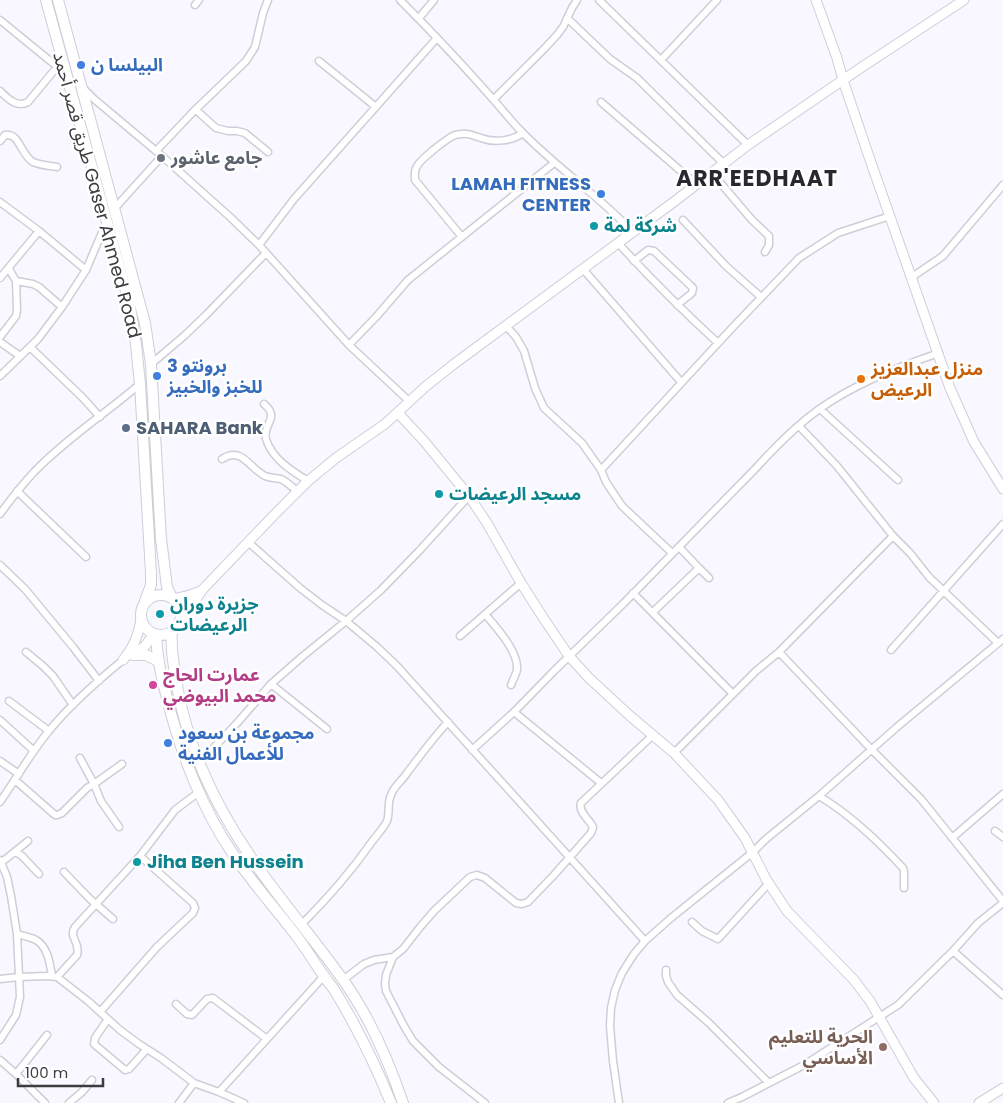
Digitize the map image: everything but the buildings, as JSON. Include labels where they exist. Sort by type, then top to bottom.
[{"type":"main road","name":"طريق قصر أحمد Gaser Ahmed Road","points":[[46,0],[130,306],[140,384],[151,573],[151,585],[146,601]]},
{"type":"main road","name":"طريق قصر أحمد Gaser Ahmed Road","points":[[58,0],[145,323],[151,364],[161,538],[167,587],[173,598]]},
{"type":"main road","points":[[158,594],[173,598],[180,611],[180,621],[175,628],[164,634],[155,634],[148,630],[141,619],[141,610],[146,601],[158,594]]},
{"type":"main road","points":[[172,631],[171,643],[181,704],[200,762],[217,801],[257,866],[343,980],[364,1013],[380,1045],[403,1103]]},
{"type":"main road","points":[[155,634],[158,661],[178,738],[199,792],[217,830],[334,989],[376,1067],[391,1103]]},
{"type":"main road","points":[[133,655],[146,655],[158,661]]},
{"type":"street","points":[[156,151],[246,61],[255,47],[268,0]]},
{"type":"street","points":[[400,0],[494,99],[523,133],[554,163],[618,216],[633,232]]},
{"type":"street","points":[[418,18],[434,0]]},
{"type":"street","points":[[494,99],[544,49],[563,27],[577,0]]},
{"type":"street","points":[[599,0],[748,145]]},
{"type":"street","points":[[661,60],[717,0]]},
{"type":"street","points":[[816,0],[950,388],[974,442],[1003,489]]},
{"type":"street","points":[[180,621],[203,590],[297,491],[336,458],[385,424],[425,387],[454,364],[697,185],[748,145],[964,0]]},
{"type":"street","points":[[567,18],[610,59],[637,78],[724,164]]},
{"type":"street","points":[[0,20],[66,74]]},
{"type":"street","points":[[259,245],[294,200],[437,38]]},
{"type":"street","points":[[837,58],[847,66],[859,69]]},
{"type":"street","points":[[320,61],[376,107]]},
{"type":"street","points":[[0,92],[18,105],[24,105],[57,67]]},
{"type":"street","points":[[81,85],[94,99],[162,156],[230,217],[259,245],[349,345],[410,402]]},
{"type":"street","points":[[601,102],[697,185]]},
{"type":"street","points":[[196,110],[218,129],[245,133],[268,152]]},
{"type":"street","points":[[462,237],[415,180],[414,175],[417,166],[422,159],[451,137],[460,134],[468,133],[486,140],[499,140],[512,139],[523,133]]},
{"type":"street","points":[[0,141],[5,135],[14,136],[23,153],[33,162],[57,167]]},
{"type":"street","points":[[114,209],[162,156]]},
{"type":"street","points":[[349,345],[408,280],[554,163]]},
{"type":"street","points":[[712,173],[752,220],[769,236],[769,245],[764,252]]},
{"type":"street","points":[[912,277],[943,256],[1003,186]]},
{"type":"street","points":[[0,202],[40,231],[86,270]]},
{"type":"street","points":[[601,470],[718,342],[799,258],[838,233],[890,216]]},
{"type":"street","points":[[683,220],[726,266],[761,297]]},
{"type":"street","points":[[1,373],[38,339],[62,306],[86,270],[107,222]]},
{"type":"street","points":[[0,278],[40,231]]},
{"type":"street","points":[[618,243],[677,305],[718,342]]},
{"type":"street","points":[[634,261],[648,250],[654,251],[693,288],[692,293],[677,305]]},
{"type":"street","points":[[151,364],[206,315],[266,253]]},
{"type":"street","points":[[0,337],[16,316],[17,310],[16,282],[9,269]]},
{"type":"street","points":[[583,269],[681,382]]},
{"type":"street","points":[[16,282],[34,284],[62,306]]},
{"type":"street","points":[[506,326],[516,337],[524,351],[535,388],[544,408],[582,443],[601,470],[606,482],[622,506],[672,553]]},
{"type":"street","points":[[0,342],[20,356]]},
{"type":"street","points":[[30,347],[84,398],[100,416]]},
{"type":"street","points":[[472,750],[514,712],[679,547],[773,449],[820,409],[883,374],[939,354]]},
{"type":"street","points":[[0,512],[47,460],[140,384]]},
{"type":"street","points":[[264,404],[271,412],[272,418],[266,433],[266,439],[271,450],[286,467],[308,481]]},
{"type":"street","points":[[820,409],[898,480]]},
{"type":"street","points":[[398,413],[424,441],[469,496],[544,619],[569,656],[588,677],[652,736],[674,753],[718,800],[736,824],[769,883],[793,917],[854,980],[870,1001],[914,1078],[934,1103]]},
{"type":"street","points":[[619,1103],[613,1062],[610,1026],[611,1008],[615,990],[622,973],[634,954],[645,941],[753,852],[871,749],[1001,641],[929,577],[837,466],[800,426]]},
{"type":"street","points":[[222,460],[228,456],[238,455],[264,475],[280,479],[297,491]]},
{"type":"street","points":[[17,491],[86,557]]},
{"type":"street","points":[[200,762],[271,684],[346,621],[396,575],[469,496]]},
{"type":"street","points":[[891,650],[1003,524]]},
{"type":"street","points":[[674,753],[756,671],[779,652],[894,536]]},
{"type":"street","points":[[248,542],[300,588],[346,621],[397,666],[645,941]]},
{"type":"street","points":[[679,547],[710,578]]},
{"type":"street","points":[[0,565],[25,589],[99,681]]},
{"type":"street","points":[[653,612],[699,568]]},
{"type":"street","points":[[460,636],[522,583]]},
{"type":"street","points":[[173,598],[187,596],[203,590]]},
{"type":"street","points":[[633,593],[733,694]]},
{"type":"street","points":[[485,614],[510,645],[517,670],[511,685]]},
{"type":"street","points":[[0,802],[48,732],[73,705],[123,660],[135,642],[141,619]]},
{"type":"street","points":[[123,660],[145,646],[155,634]]},
{"type":"street","points":[[26,652],[53,676],[73,705]]},
{"type":"street","points":[[728,1103],[804,1065],[898,1005],[953,952],[978,923],[1003,902],[921,799],[779,652]]},
{"type":"street","points":[[271,684],[327,729]]},
{"type":"street","points":[[9,701],[48,732]]},
{"type":"street","points":[[514,712],[601,783]]},
{"type":"street","points":[[0,720],[34,751]]},
{"type":"street","points":[[301,925],[328,899],[360,858],[386,821],[389,801],[394,789],[448,722]]},
{"type":"street","points":[[485,1103],[439,1067],[408,1034],[386,991],[386,975],[394,957],[404,949],[434,911],[470,877],[477,875],[485,878],[516,903],[528,902],[591,833],[593,827],[579,806],[581,803],[652,736]]},
{"type":"street","points":[[80,758],[101,801],[119,827]]},
{"type":"street","points":[[0,761],[55,815],[62,812],[87,788],[122,764]]},
{"type":"street","points":[[0,979],[55,977],[77,955],[78,947],[73,931],[140,856],[176,810],[199,792]]},
{"type":"street","points":[[952,838],[1003,794]]},
{"type":"street","points":[[819,796],[855,821],[903,868],[904,888]]},
{"type":"street","points":[[995,831],[1003,838]]},
{"type":"street","points":[[0,1040],[16,1016],[20,997],[17,934],[7,877],[1,861],[28,842]]},
{"type":"street","points":[[16,852],[39,874]]},
{"type":"street","points":[[100,1012],[157,947],[193,913],[193,903],[140,856]]},
{"type":"street","points":[[64,872],[113,919]]},
{"type":"street","points":[[692,922],[702,931],[718,939],[769,883]]},
{"type":"street","points":[[17,934],[38,941],[46,952],[55,977],[146,1050],[194,1082],[244,1103]]},
{"type":"street","points":[[953,952],[1003,994]]},
{"type":"street","points":[[343,980],[355,970],[374,960],[394,957]]},
{"type":"street","points":[[666,970],[666,976],[671,988],[709,1023],[768,1083]]},
{"type":"street","points":[[219,1092],[324,976]]},
{"type":"street","points":[[176,1004],[187,1014],[192,1015],[206,999],[213,998],[267,1039]]},
{"type":"street","points":[[108,1019],[95,1038],[94,1044],[125,1070],[129,1069],[146,1050]]},
{"type":"street","points":[[16,1074],[47,1035]]},
{"type":"street","points":[[0,1060],[45,1103]]},
{"type":"street","points":[[69,1103],[92,1080]]},
{"type":"street","points":[[179,1103],[194,1082]]},
{"type":"street","points":[[979,1103],[1003,1088]]},
{"type":"place","name":"البيلسا ن","points":[[81,65]]},
{"type":"place","name":"جامع عاشور","points":[[161,158]]},
{"type":"place","name":"LAMAH FITNESS CENTER","points":[[601,194]]},
{"type":"place","name":"شركة لمة","points":[[594,226]]},
{"type":"place","name":"برونتو 3 للخبز والخبيز","points":[[157,376]]},
{"type":"place","name":"منزل عبدالعزيز الرعيض","points":[[861,379]]},
{"type":"place","name":"SAHARA Bank","points":[[126,428]]},
{"type":"place","name":"مسجد الرعيضات","points":[[439,494]]},
{"type":"place","name":"جزيرة دوران الرعيضات","points":[[160,614]]},
{"type":"place","name":"عمارت الحاج محمد البيوضي","points":[[153,685]]},
{"type":"place","name":"مجموعة بن سعود للأعمال الفنية","points":[[168,743]]},
{"type":"place","name":"Jiha Ben Hussein","points":[[137,862]]},
{"type":"place","name":"الحرية للتعليم الأساسي","points":[[883,1047]]},
{"type":"district","name":"ARR'EEDHAAT","points":[[757,178]]}]
